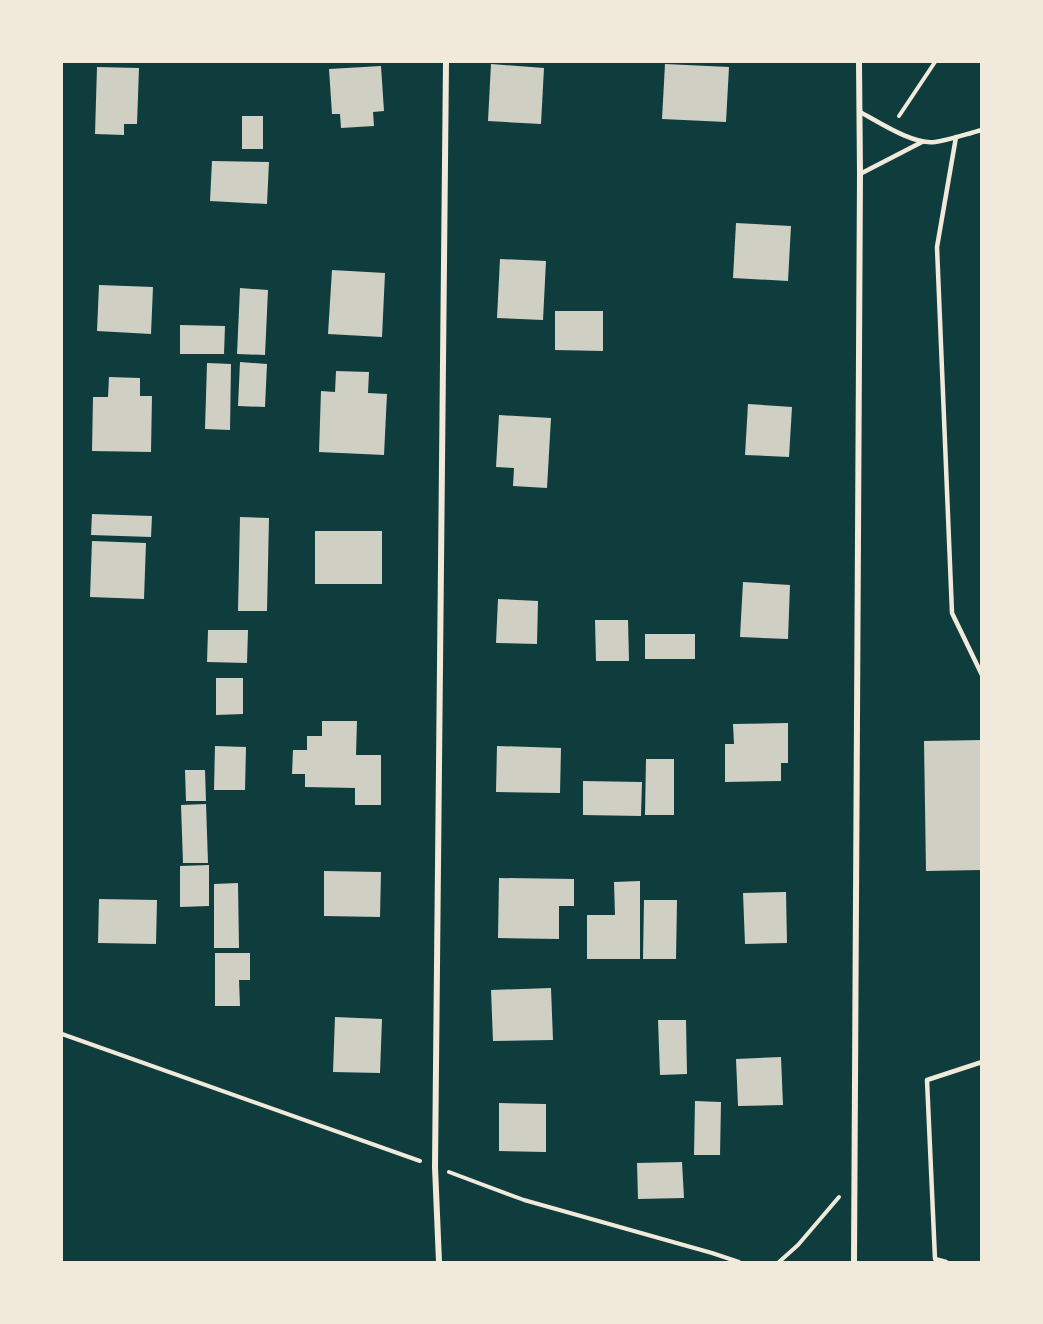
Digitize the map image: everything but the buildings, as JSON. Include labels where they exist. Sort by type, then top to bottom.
[{"type":"street","points":[[439,1263],[435,1167],[446,62]]},
{"type":"street","points":[[854,1263],[859,62]]},
{"type":"lane","points":[[860,112],[922,142],[934,142],[981,130]]},
{"type":"lane","points":[[956,136],[937,247],[952,613],[981,675]]},
{"type":"lane","points":[[860,174],[922,142]]},
{"type":"lane","points":[[946,1263],[935,1259],[927,1080],[981,1062]]},
{"type":"path","points":[[891,128],[935,62]]},
{"type":"path","points":[[62,1034],[524,1200],[712,1252],[739,1263]]},
{"type":"path","points":[[779,1263],[798,1245],[855,1178]]}]
